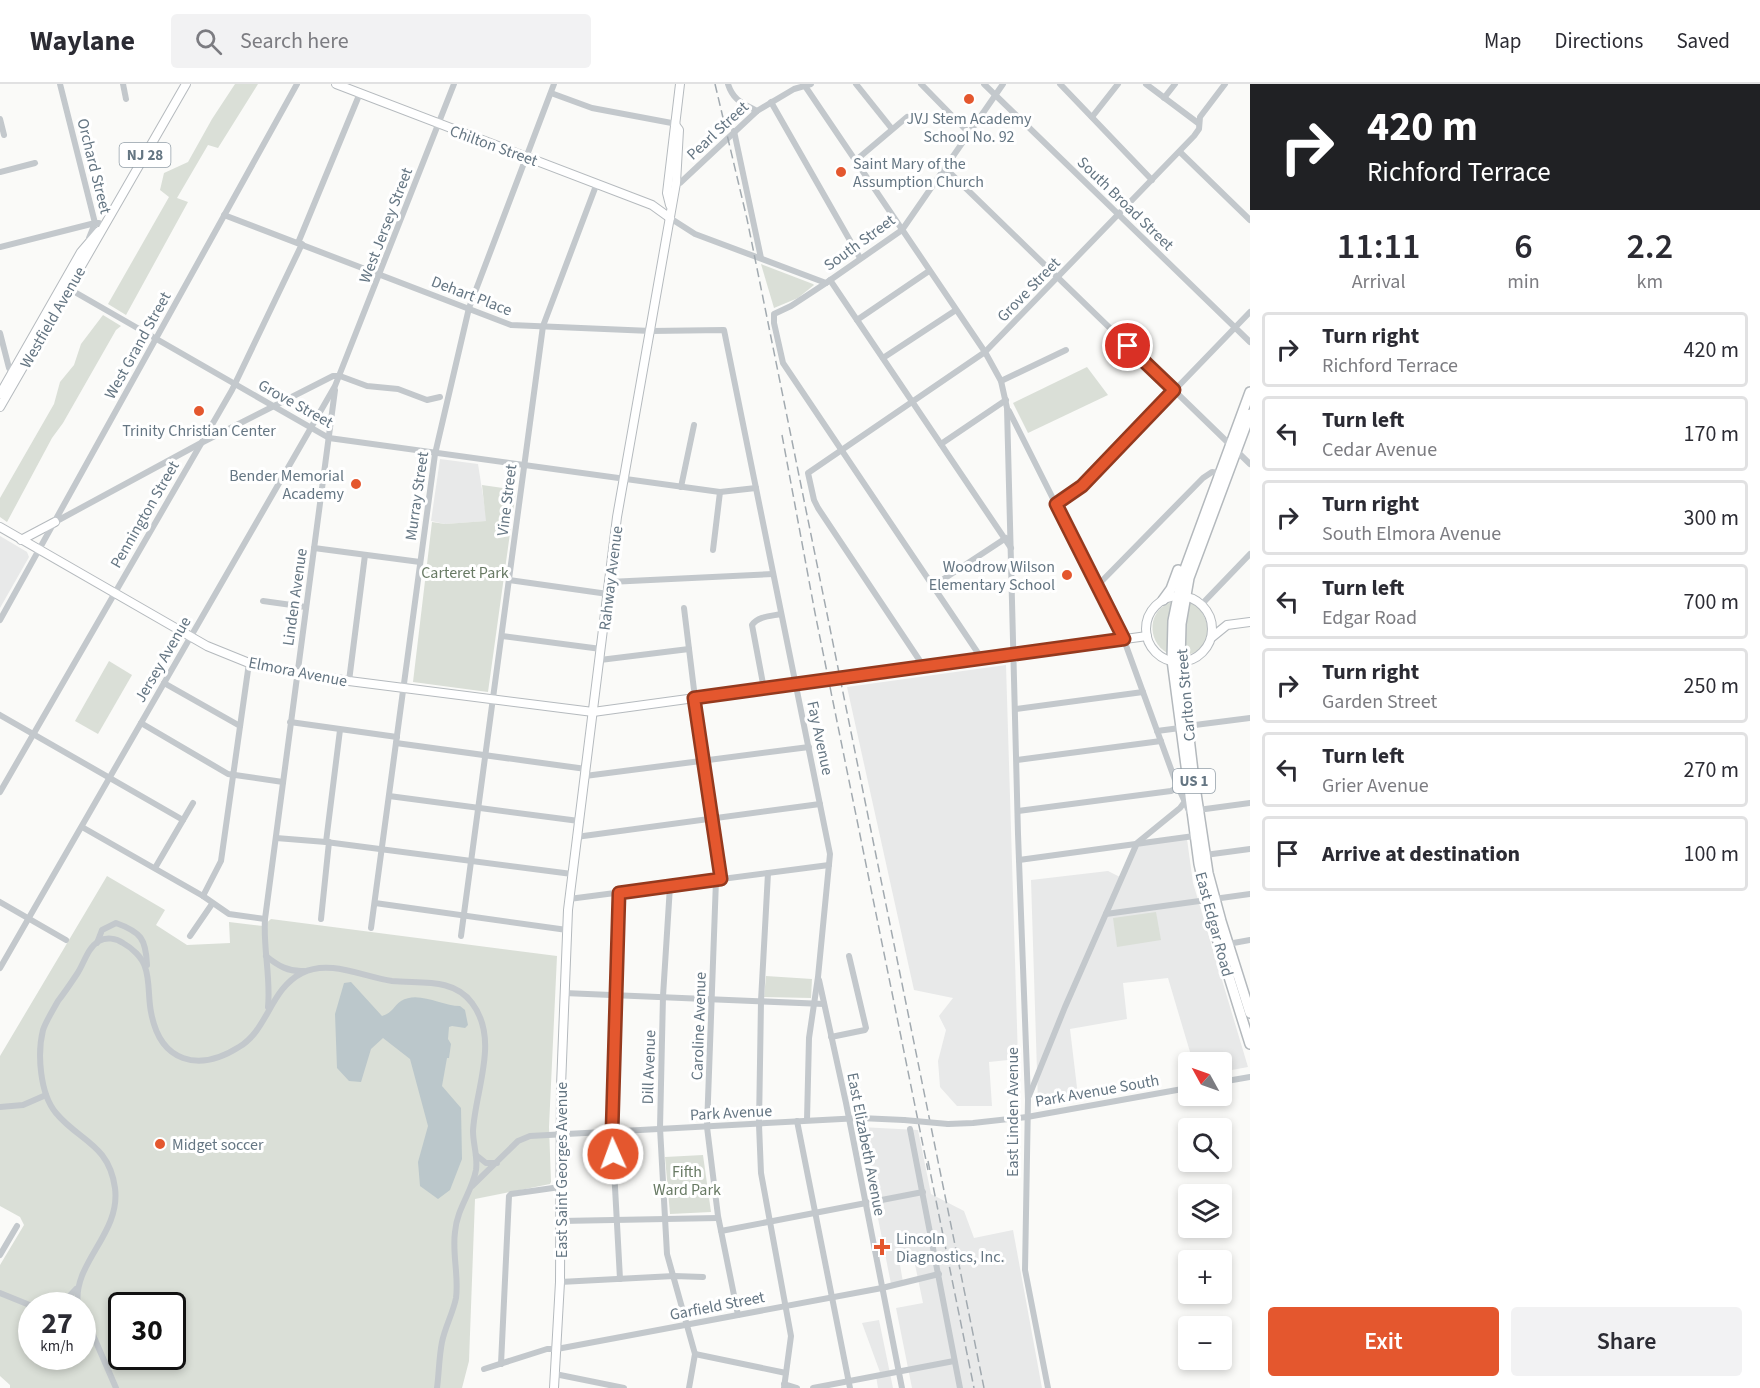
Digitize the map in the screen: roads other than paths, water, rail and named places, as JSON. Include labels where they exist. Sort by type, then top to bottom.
[{"type":"highway","name":"US 1","points":[[1181,596],[1201,543],[1250,392]]},
{"type":"highway","name":"US 1","points":[[1181,596],[1192,545],[1219,473],[1250,414]]},
{"type":"highway","points":[[1163,600],[1172,588],[1184,555],[1192,545]]},
{"type":"highway","name":"Carlton Street","points":[[1181,596],[1181,624],[1176,661],[1195,813],[1205,855],[1210,900]]},
{"type":"highway","name":"US 1","points":[[1183,727],[1187,798],[1195,813],[1194,836]]},
{"type":"highway","name":"East Edgar Road","points":[[1194,836],[1250,1044]]},
{"type":"highway","name":"East Edgar Road","points":[[1210,900],[1246,986],[1250,1013]]},
{"type":"main road","name":"Westfield Avenue","points":[[0,407],[15,374],[65,287],[104,226],[186,84]]},
{"type":"main road","name":"Chilton Street","points":[[336,84],[653,205],[670,218]]},
{"type":"main road","name":"Rahway Avenue","points":[[671,206],[667,193],[680,84]]},
{"type":"main road","name":"Rahway Avenue","points":[[566,952],[576,837],[609,582],[624,480],[676,183],[679,130],[676,125]]},
{"type":"main road","points":[[671,159],[672,179],[676,183]]},
{"type":"main road","name":"Chilton Street","points":[[653,205],[671,206]]},
{"type":"main road","name":"Westfield Avenue","points":[[65,287],[81,252],[104,226]]},
{"type":"main road","name":"Westfield Avenue","points":[[0,394],[15,374]]},
{"type":"main road","points":[[21,540],[55,522]]},
{"type":"main road","name":"Elmora Avenue","points":[[0,527],[207,646],[249,663],[349,681],[593,712],[1147,636]]},
{"type":"main road","points":[[1211,638],[1212,627],[1202,605],[1181,596],[1163,600],[1154,607],[1149,615],[1147,636],[1154,651],[1163,658],[1176,661],[1190,659],[1200,653],[1211,638],[1227,626],[1250,622]]},
{"type":"main road","points":[[1208,614],[1227,626]]},
{"type":"main road","name":"East Saint Georges Avenue","points":[[554,1388],[560,1282],[560,1134],[566,952]]},
{"type":"street","name":"Orchard Street","points":[[60,84],[95,223],[92,234],[81,252]]},
{"type":"street","points":[[123,84],[126,99]]},
{"type":"street","name":"West Grand Street","points":[[0,620],[297,84]]},
{"type":"street","name":"West Jersey Street","points":[[340,376],[454,84]]},
{"type":"street","name":"Murray Street","points":[[371,928],[435,454],[469,308],[554,84]]},
{"type":"street","points":[[728,84],[731,94],[737,101],[756,111]]},
{"type":"street","points":[[856,84],[892,129]]},
{"type":"street","points":[[921,84],[970,134]]},
{"type":"street","name":"South Broad Street","points":[[984,84],[1250,342]]},
{"type":"street","name":"South Street","points":[[670,218],[695,234],[828,281],[902,230],[1003,84]]},
{"type":"street","points":[[1060,84],[1152,180]]},
{"type":"street","points":[[1092,117],[1118,84]]},
{"type":"street","points":[[1146,84],[1198,123]]},
{"type":"street","points":[[1164,98],[1175,84]]},
{"type":"street","name":"Grove Street","points":[[924,667],[818,508],[808,473],[985,352],[1198,132],[1200,117],[1225,84]]},
{"type":"street","points":[[808,85],[855,161],[985,352],[1000,381],[1007,408],[1124,639],[1177,789],[1180,808]]},
{"type":"street","name":"Pearl Street","points":[[676,183],[680,183],[756,111],[794,89],[808,85]]},
{"type":"street","name":"Pennington Street","points":[[0,792],[235,384],[300,243],[360,93]]},
{"type":"street","points":[[551,93],[592,108],[676,125]]},
{"type":"street","points":[[771,102],[860,258]]},
{"type":"street","points":[[855,161],[907,117]]},
{"type":"street","points":[[0,119],[4,135]]},
{"type":"street","points":[[734,131],[761,258]]},
{"type":"street","points":[[1180,152],[1250,220]]},
{"type":"street","points":[[0,172],[35,163]]},
{"type":"street","points":[[946,169],[1250,464]]},
{"type":"street","name":"Vine Street","points":[[461,936],[543,326],[597,183]]},
{"type":"street","name":"Dehart Place","points":[[224,214],[511,325],[651,331],[724,330]]},
{"type":"street","points":[[0,247],[95,223],[104,226]]},
{"type":"street","points":[[857,320],[929,271]]},
{"type":"street","points":[[982,659],[783,363],[773,316],[776,311],[791,306],[828,281],[857,320],[1012,549]]},
{"type":"street","name":"Grove Street","points":[[65,287],[329,438],[720,492],[756,488]]},
{"type":"street","points":[[882,358],[956,310]]},
{"type":"street","points":[[1056,504],[1082,486],[1250,312]]},
{"type":"street","name":"Fay Avenue","points":[[724,330],[830,854],[818,977],[809,1038],[807,1120]]},
{"type":"street","points":[[0,333],[9,368],[15,374]]},
{"type":"street","points":[[1000,381],[1066,350]]},
{"type":"street","points":[[55,522],[329,377],[340,376],[367,386],[398,388],[427,400],[440,397]]},
{"type":"street","name":"Jersey Avenue","points":[[0,968],[312,429],[340,376]]},
{"type":"street","name":"Linden Avenue","points":[[267,1011],[270,987],[264,939],[265,920],[335,386]]},
{"type":"street","points":[[941,444],[1006,400]]},
{"type":"street","name":"East Linden Avenue","points":[[1007,408],[1018,834],[1028,1100],[1025,1270],[1048,1388]]},
{"type":"street","points":[[681,487],[694,425]]},
{"type":"street","points":[[1097,586],[1203,478],[1212,472],[1219,473]]},
{"type":"street","points":[[713,550],[720,492]]},
{"type":"street","points":[[933,586],[1011,534]]},
{"type":"street","points":[[314,548],[420,562]]},
{"type":"street","points":[[1202,605],[1250,554]]},
{"type":"street","points":[[349,681],[366,555]]},
{"type":"street","points":[[609,582],[773,574]]},
{"type":"street","points":[[509,580],[608,594]]},
{"type":"street","points":[[262,601],[306,607]]},
{"type":"street","name":"Caroline Avenue","points":[[684,608],[719,879],[707,1127],[718,1218],[738,1315]]},
{"type":"street","points":[[764,688],[752,625],[760,618],[781,614]]},
{"type":"street","points":[[502,636],[601,649]]},
{"type":"street","points":[[600,660],[689,649]]},
{"type":"street","points":[[203,896],[222,861],[249,663]]},
{"type":"street","points":[[164,683],[240,726]]},
{"type":"street","points":[[1016,709],[1143,692]]},
{"type":"street","points":[[0,715],[183,820]]},
{"type":"street","points":[[1157,731],[1250,718]]},
{"type":"street","points":[[290,722],[585,772],[809,747]]},
{"type":"street","points":[[141,723],[233,775],[283,782]]},
{"type":"street","points":[[321,919],[340,730]]},
{"type":"street","points":[[1017,760],[1161,741]]},
{"type":"street","points":[[1018,811],[1177,789],[1183,785],[1186,777]]},
{"type":"street","points":[[1028,1100],[1065,1007],[1137,843],[1180,808],[1187,798],[1177,789]]},
{"type":"street","points":[[389,796],[579,821]]},
{"type":"street","points":[[155,868],[193,803]]},
{"type":"street","points":[[576,837],[820,804]]},
{"type":"street","points":[[1180,808],[1195,813],[1250,804]]},
{"type":"street","points":[[81,827],[203,896],[229,914],[265,920]]},
{"type":"street","points":[[1019,860],[1194,836]]},
{"type":"street","points":[[276,837],[572,874]]},
{"type":"street","points":[[1205,855],[1250,849]]},
{"type":"street","points":[[569,899],[829,865]]},
{"type":"street","points":[[768,873],[761,1002],[759,1124],[761,1173],[791,1336],[784,1386],[797,1388]]},
{"type":"street","name":"Dill Avenue","points":[[670,886],[663,996],[660,1129],[668,1254],[695,1354],[689,1388]]},
{"type":"street","points":[[619,893],[612,1132],[620,1279]]},
{"type":"street","points":[[1106,914],[1250,894]]},
{"type":"street","points":[[0,902],[66,940]]},
{"type":"street","points":[[375,903],[567,930]]},
{"type":"street","points":[[190,936],[212,904]]},
{"type":"street","points":[[97,943],[102,930],[116,923],[133,929],[143,939],[152,1016],[157,1033],[169,1050],[186,1060],[205,1062],[224,1056],[243,1045],[251,1038],[287,983],[305,971]]},
{"type":"street","points":[[73,1292],[112,1218],[115,1188],[103,1156],[93,1144],[55,1113],[46,1095],[40,1054],[43,1030],[54,1007],[78,972],[89,950],[97,943],[111,938],[121,941],[134,951],[147,969]]},
{"type":"street","points":[[1228,944],[1250,940]]},
{"type":"street","points":[[267,956],[276,965],[284,968],[305,971],[339,968],[392,981],[441,984],[465,995],[479,1017],[484,1049],[483,1073],[474,1126],[476,1171],[462,1203],[454,1234],[456,1300],[442,1343],[437,1388]]},
{"type":"street","points":[[831,1036],[866,1028],[849,956]]},
{"type":"street","name":"East Elizabeth Avenue","points":[[818,977],[864,1202],[884,1287],[902,1388]]},
{"type":"street","points":[[564,993],[824,1004]]},
{"type":"street","points":[[1232,1080],[1250,1077]]},
{"type":"street","name":"Park Avenue South","points":[[904,1120],[973,1124],[1027,1117],[1178,1090]]},
{"type":"street","points":[[0,1107],[23,1105],[46,1095]]},
{"type":"street","name":"Park Avenue","points":[[470,1188],[524,1138],[807,1120],[904,1120]]},
{"type":"street","points":[[797,1121],[849,1385]]},
{"type":"street","points":[[910,1130],[960,1388]]},
{"type":"street","points":[[476,1155],[486,1163],[498,1163]]},
{"type":"street","points":[[501,1364],[508,1196],[560,1187]]},
{"type":"street","points":[[721,1231],[923,1192]]},
{"type":"street","points":[[561,1221],[718,1218]]},
{"type":"street","points":[[0,1255],[17,1226]]},
{"type":"street","name":"Garfield Street","points":[[484,1369],[547,1349],[786,1306],[939,1274]]},
{"type":"street","points":[[560,1282],[674,1276],[703,1277]]},
{"type":"street","points":[[77,1292],[80,1280]]},
{"type":"street","points":[[0,1293],[18,1300]]},
{"type":"street","points":[[96,1342],[116,1388]]},
{"type":"street","points":[[695,1354],[786,1373]]},
{"type":"street","points":[[813,1388],[849,1385],[954,1360]]},
{"type":"street","points":[[555,1374],[624,1388]]},
{"type":"railway","points":[[715,84],[747,219],[984,1388]]},
{"type":"railway","points":[[782,435],[815,613],[928,1170]]},
{"type":"railway","points":[[928,1161],[974,1388]]},
{"type":"place","name":"JVJ Stem Academy School No. 92","points":[[969,99]]},
{"type":"place","name":"Saint Mary of the Assumption Church","points":[[841,172]]},
{"type":"place","name":"Trinity Christian Center","points":[[199,411]]},
{"type":"place","name":"Bender Memorial Academy","points":[[356,484]]},
{"type":"place","name":"Woodrow Wilson Elementary School","points":[[1067,575]]},
{"type":"place","name":"Midget soccer","points":[[160,1144]]},
{"type":"place","name":"Lincoln Diagnostics, Inc.","points":[[882,1247]]},
{"type":"park label","name":"Carteret Park","points":[[465,572]]},
{"type":"park label","name":"Fifth Ward Park","points":[[687,1180]]}]
